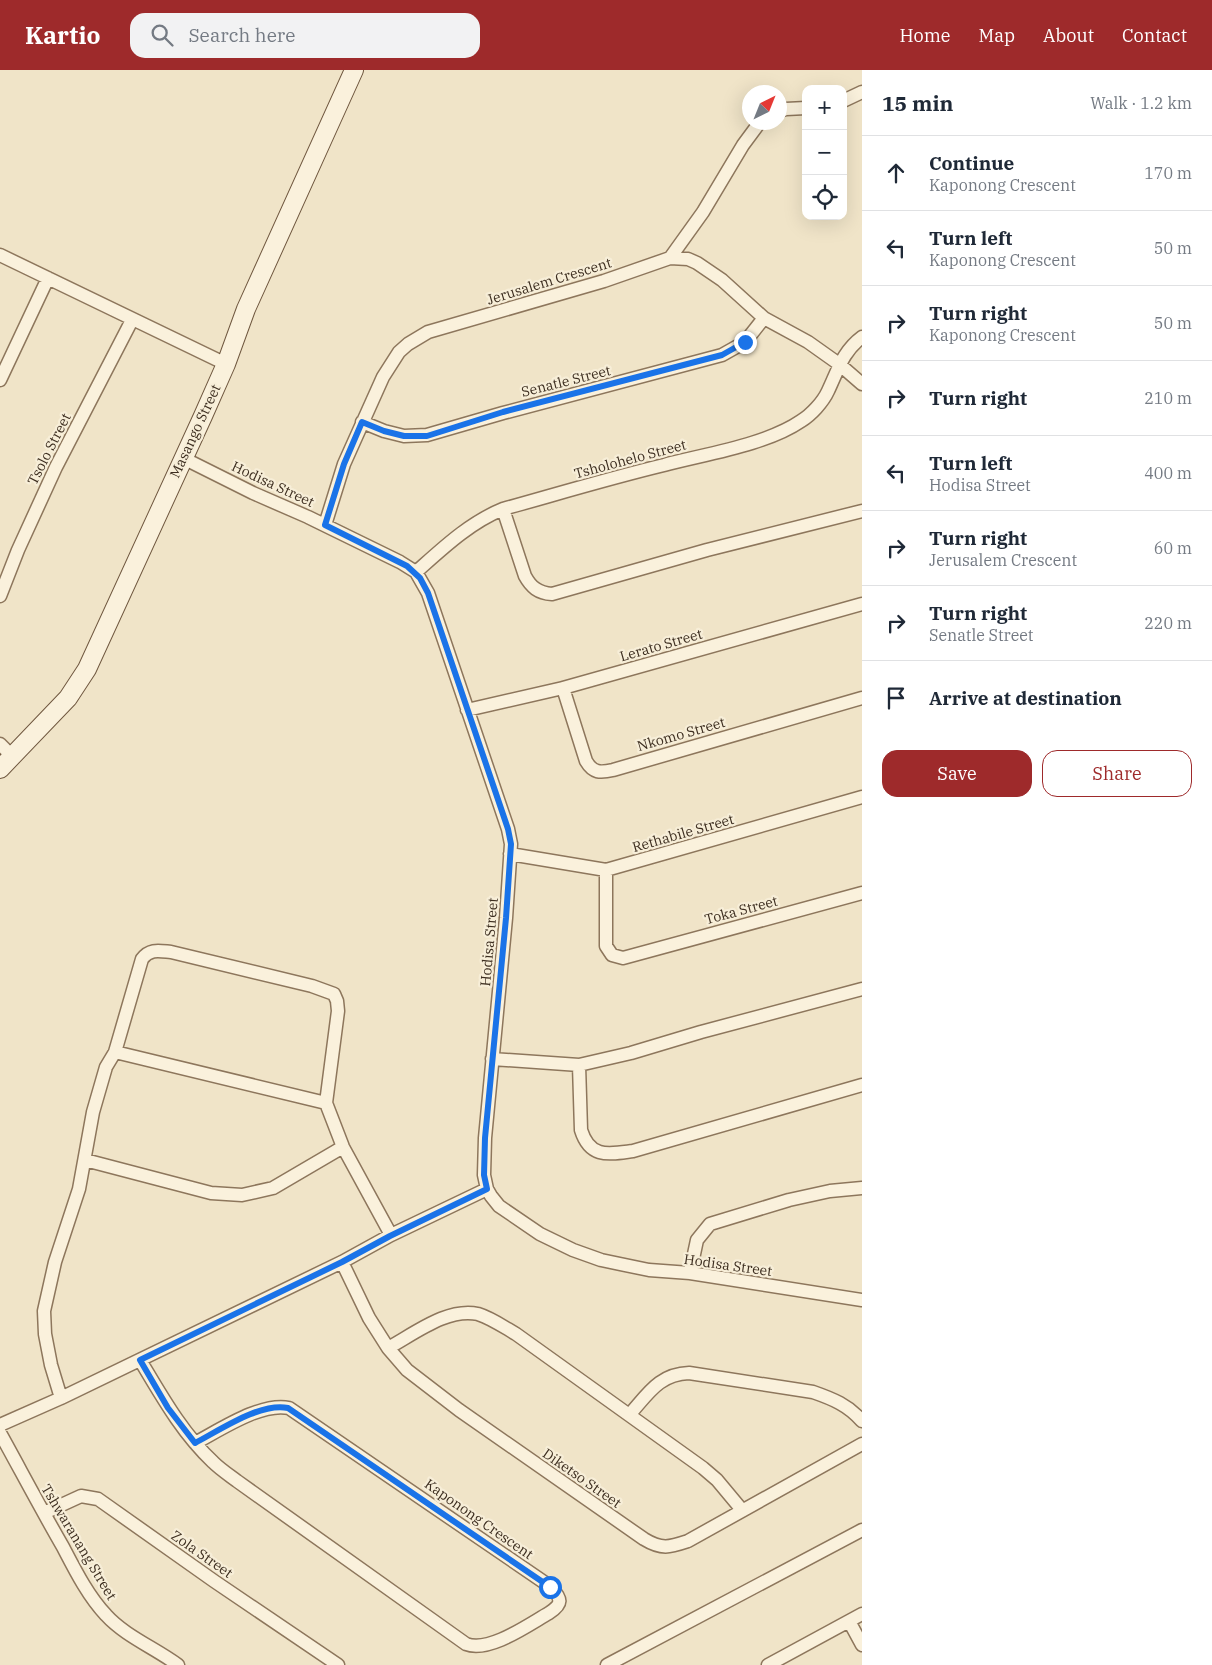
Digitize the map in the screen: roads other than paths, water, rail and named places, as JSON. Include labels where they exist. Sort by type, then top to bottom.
[{"type":"street","name":"Masango Street","points":[[6,763],[68,698],[87,669],[226,364],[246,309],[354,70]]},
{"type":"street","points":[[847,99],[862,92]]},
{"type":"street","points":[[787,109],[802,108]]},
{"type":"street","points":[[670,258],[703,212],[743,144],[754,130]]},
{"type":"street","points":[[0,256],[226,364]]},
{"type":"street","name":"Jerusalem Crescent","points":[[325,525],[344,464],[383,377],[399,352],[414,340],[428,332],[604,282],[670,258],[688,259],[705,268],[722,280],[764,318],[808,342],[839,364],[862,384]]},
{"type":"street","points":[[0,380],[48,278]]},
{"type":"street","name":"Senatle Street","points":[[362,422],[384,431],[404,436],[427,436],[503,412],[722,355],[745,342],[764,318]]},
{"type":"street","name":"Tsolo Street","points":[[0,596],[18,550],[56,467],[132,320]]},
{"type":"street","name":"Tsholohelo Street","points":[[416,572],[471,526],[485,516],[503,509],[775,435],[803,420],[820,403],[828,392],[839,364],[849,348],[862,337]]},
{"type":"street","name":"Hodisa Street","points":[[183,458],[400,562],[416,572],[428,593],[508,829],[511,844],[485,1138],[484,1175],[487,1189],[499,1206],[540,1234],[573,1250],[601,1260],[649,1270],[690,1274],[862,1300]]},
{"type":"street","points":[[503,509],[529,584],[540,592],[552,594],[706,550],[862,511]]},
{"type":"street","name":"Lerato Street","points":[[467,710],[563,688],[862,604]]},
{"type":"street","name":"Nkomo Street","points":[[563,688],[586,761],[593,771],[598,772],[613,770],[862,698]]},
{"type":"street","points":[[0,744],[6,763]]},
{"type":"street","name":"Rethabile Street","points":[[510,854],[606,870],[862,798]]},
{"type":"street","name":"Toka Street","points":[[606,870],[606,946],[612,955],[618,957],[629,957],[862,893]]},
{"type":"street","points":[[61,1398],[45,1334],[44,1311],[55,1262],[79,1190],[92,1112],[106,1067],[115,1052],[142,959],[147,952],[158,950],[171,952],[312,986],[333,993],[337,1001],[338,1011],[326,1104],[343,1147],[390,1236]]},
{"type":"street","points":[[492,1059],[579,1065],[632,1053],[701,1032],[862,989]]},
{"type":"street","points":[[115,1052],[326,1104]]},
{"type":"street","points":[[579,1065],[581,1130],[583,1138],[600,1154],[607,1155],[633,1151],[862,1085]]},
{"type":"street","points":[[85,1160],[211,1193],[242,1195],[274,1188],[343,1147]]},
{"type":"street","points":[[690,1274],[697,1240],[710,1224],[788,1200],[830,1191],[862,1188]]},
{"type":"street","points":[[0,1425],[140,1360],[487,1189]]},
{"type":"street","name":"Diketso Street","points":[[342,1262],[362,1303],[388,1348],[407,1370],[459,1410],[652,1544],[665,1547],[688,1540],[862,1444]]},
{"type":"street","points":[[388,1348],[442,1318],[459,1313],[478,1314],[489,1318],[516,1334],[629,1414],[717,1480],[742,1510]]},
{"type":"street","name":"Kaponong Crescent","points":[[140,1360],[168,1408],[195,1443],[212,1461],[237,1482],[466,1644],[476,1646],[496,1642],[548,1613],[559,1604],[558,1594],[550,1587],[288,1408],[280,1406],[266,1408],[195,1443]]},
{"type":"street","points":[[629,1414],[664,1379],[676,1374],[689,1373],[813,1392],[847,1406],[862,1421]]},
{"type":"street","name":"Tshwaranang Street","points":[[0,1433],[91,1596],[107,1617],[127,1632],[160,1651],[178,1665]]},
{"type":"street","name":"Zola Street","points":[[44,1514],[81,1496],[98,1499],[338,1665]]},
{"type":"street","points":[[607,1665],[862,1530]]},
{"type":"street","points":[[768,1665],[862,1614]]},
{"type":"street","points":[[849,1621],[862,1645]]}]
